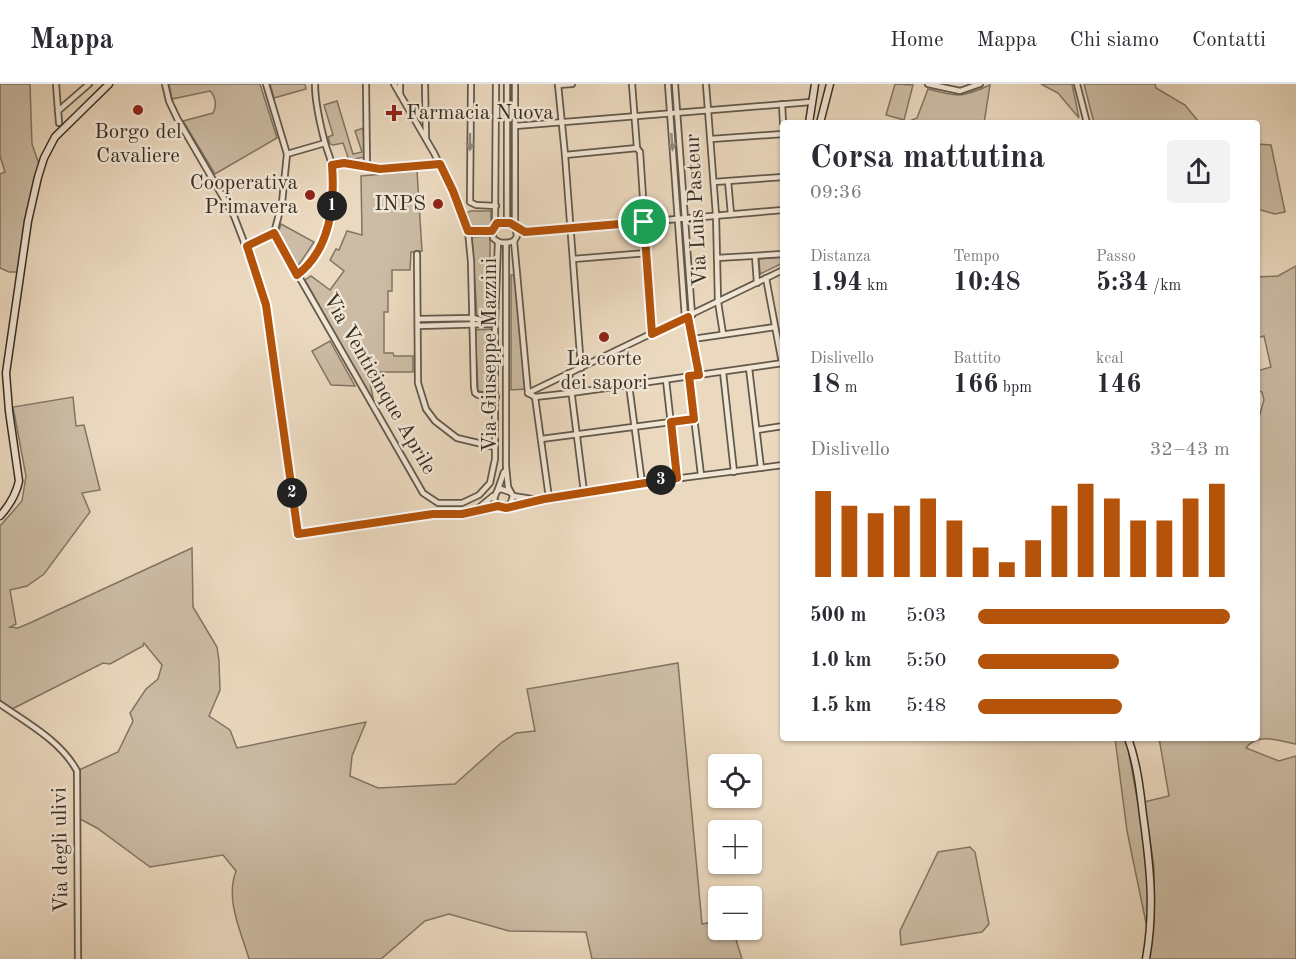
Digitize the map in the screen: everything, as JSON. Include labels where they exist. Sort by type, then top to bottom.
[{"type":"main road","points":[[0,516],[9,506],[17,491],[19,481],[6,374],[28,221],[38,177],[44,158],[55,137],[109,84]]},
{"type":"main road","points":[[809,120],[815,84]]},
{"type":"main road","points":[[821,120],[830,84]]},
{"type":"main road","points":[[1129,741],[1136,758],[1151,868],[1152,907],[1146,959]]},
{"type":"street","points":[[56,84],[58,123]]},
{"type":"street","points":[[57,111],[89,84]]},
{"type":"street","points":[[165,84],[173,111],[234,216],[247,246],[266,305],[298,534],[433,514],[462,514],[498,506],[506,508],[584,492],[780,465]]},
{"type":"street","points":[[247,246],[274,233],[282,203],[286,154],[266,84]]},
{"type":"street","points":[[297,275],[309,264],[327,232],[332,208],[332,165],[315,99],[315,84]]},
{"type":"street","points":[[366,84],[367,168]]},
{"type":"street","points":[[394,84],[440,164],[457,198],[468,231],[475,393],[496,397]]},
{"type":"street","points":[[400,84],[400,94]]},
{"type":"street","points":[[425,84],[426,140]]},
{"type":"street","points":[[471,84],[470,202],[476,205],[496,206]]},
{"type":"street","points":[[496,84],[497,223],[492,231],[493,238],[498,242],[506,243],[525,232],[780,210]]},
{"type":"street","points":[[507,84],[507,222]]},
{"type":"street","points":[[515,84],[516,238],[528,393]]},
{"type":"street","points":[[572,84],[558,84],[581,368]]},
{"type":"street","points":[[632,84],[637,148],[640,152],[652,334]]},
{"type":"street","points":[[668,84],[688,317],[699,375]]},
{"type":"street","points":[[675,84],[685,218],[688,317]]},
{"type":"street","name":"Via Luis Pasteur","points":[[706,84],[716,215],[718,302],[723,334]]},
{"type":"street","points":[[928,84],[960,91],[980,84]]},
{"type":"street","points":[[1077,84],[1086,120]]},
{"type":"street","points":[[516,126],[811,102]]},
{"type":"street","points":[[782,104],[783,120]]},
{"type":"street","points":[[711,139],[780,134]]},
{"type":"street","points":[[286,154],[325,143]]},
{"type":"street","points":[[565,155],[637,148]]},
{"type":"street","points":[[332,165],[344,163],[380,169],[440,164]]},
{"type":"street","points":[[714,182],[780,177]]},
{"type":"street","name":"Via Luis Pasteur","points":[[728,181],[732,214]]},
{"type":"street","points":[[497,223],[507,222],[525,232]]},
{"type":"street","points":[[468,231],[492,231]]},
{"type":"street","name":"Via Venticinque Aprile","points":[[274,233],[423,493],[438,503],[462,503],[479,495],[490,483],[495,447],[495,323],[498,242]]},
{"type":"street","name":"Via Giuseppe Mazzini","points":[[506,243],[506,466],[508,487],[512,494]]},
{"type":"street","points":[[573,259],[646,253]]},
{"type":"street","points":[[417,254],[418,383],[426,409],[435,421],[457,438],[495,447]]},
{"type":"street","points":[[717,258],[780,254]]},
{"type":"street","points":[[755,256],[757,283]]},
{"type":"street","points":[[528,393],[780,271]]},
{"type":"street","points":[[766,278],[780,353]]},
{"type":"street","points":[[418,319],[472,318],[495,323]]},
{"type":"street","points":[[418,326],[472,326],[495,323]]},
{"type":"street","points":[[693,339],[775,327]]},
{"type":"street","points":[[528,393],[535,397],[571,393],[780,363]]},
{"type":"street","points":[[749,368],[761,468]]},
{"type":"street","points":[[723,372],[734,472]]},
{"type":"street","points":[[569,373],[584,492]]},
{"type":"street","points":[[689,376],[701,476]]},
{"type":"street","points":[[666,380],[677,478]]},
{"type":"street","points":[[629,385],[642,483]]},
{"type":"street","points":[[535,397],[547,498]]},
{"type":"street","points":[[541,438],[694,419]]},
{"type":"street","points":[[758,430],[780,426]]},
{"type":"street","name":"Via Giuseppe Mazzini","points":[[495,493],[502,481],[506,466]]},
{"type":"street","points":[[474,511],[501,489],[518,498],[547,498]]},
{"type":"street","points":[[495,493],[495,504],[498,506]]},
{"type":"street","points":[[510,506],[512,494]]},
{"type":"street","name":"Via degli ulivi","points":[[0,704],[58,746],[70,758],[77,771],[78,959]]},
{"type":"shaded area","points":[[0,84],[30,84],[32,144],[39,164],[19,272],[9,272],[0,268],[0,174],[5,172],[0,156]]},
{"type":"shaded area","points":[[169,84],[260,84],[277,138],[215,174],[183,121],[213,113],[214,96],[210,91],[172,99]]},
{"type":"shaded area","points":[[270,84],[305,84],[306,89],[274,98]]},
{"type":"shaded area","points":[[895,84],[913,85],[904,120],[886,115]]},
{"type":"shaded area","points":[[1041,84],[1072,84],[1079,118],[1058,93]]},
{"type":"shaded area","points":[[1084,84],[1155,84],[1156,88],[1185,105],[1197,120],[1093,120]]},
{"type":"shaded area","points":[[990,85],[984,120],[912,120],[917,118],[928,89],[959,95]]},
{"type":"shaded area","points":[[337,101],[353,154],[362,152],[355,131],[363,128],[365,157],[349,160],[343,143],[330,144],[328,137],[333,135],[324,105]]},
{"type":"shaded area","points":[[1260,144],[1271,145],[1285,212],[1275,214],[1260,210]]},
{"type":"shaded area","points":[[417,171],[422,251],[411,252],[410,270],[392,270],[392,291],[388,291],[388,312],[384,312],[384,353],[393,353],[394,356],[413,356],[413,372],[368,372],[373,398],[305,280],[311,276],[330,290],[344,271],[330,260],[336,249],[339,250],[347,231],[362,235],[361,176]]},
{"type":"shaded area","points":[[491,211],[491,228],[472,228],[467,213]]},
{"type":"shaded area","points":[[281,224],[314,242],[298,266],[278,233]]},
{"type":"shaded area","points":[[490,236],[490,319],[477,316],[472,237]]},
{"type":"shaded area","points":[[780,257],[780,264],[760,274],[759,259]]},
{"type":"shaded area","points":[[1296,266],[1296,744],[1260,739],[1260,414],[1264,400],[1260,391],[1260,370],[1271,367],[1264,336],[1260,337],[1260,277],[1278,276]]},
{"type":"shaded area","points":[[511,275],[515,275],[525,389],[511,390]]},
{"type":"shaded area","points":[[492,329],[491,393],[478,391],[475,330]]},
{"type":"shaded area","points":[[330,341],[355,386],[331,385],[312,351]]},
{"type":"shaded area","points":[[73,397],[76,426],[84,425],[100,490],[82,493],[90,512],[44,574],[27,586],[10,590],[16,624],[10,627],[18,628],[32,622],[192,548],[193,607],[217,647],[219,661],[220,690],[209,716],[230,730],[237,748],[366,722],[352,756],[350,776],[378,788],[455,784],[501,743],[516,733],[535,731],[527,689],[678,663],[702,924],[708,923],[708,940],[736,940],[742,959],[592,959],[586,932],[509,931],[449,914],[425,921],[381,959],[249,959],[233,904],[233,882],[236,871],[223,855],[150,867],[97,828],[80,819],[77,771],[118,752],[133,721],[130,713],[146,689],[158,679],[162,665],[144,643],[143,646],[110,664],[103,663],[10,710],[0,702],[0,526],[22,501],[26,476],[13,407]]},
{"type":"shaded area","points":[[1115,741],[1127,741],[1149,864],[1150,920],[1146,923],[1127,831]]},
{"type":"shaded area","points":[[1160,741],[1254,741],[1246,748],[1279,761],[1296,756],[1296,959],[1149,959],[1154,914],[1154,867],[1144,802],[1169,796]]},
{"type":"shaded area","points":[[970,847],[975,852],[989,924],[982,932],[901,945],[900,931],[938,852]]},
{"type":"place","name":"Borgo del Cavaliere","points":[[138,110]]},
{"type":"place","name":"Farmacia Nuova","points":[[394,113]]},
{"type":"place","name":"Cooperativa Primavera","points":[[310,195]]},
{"type":"place","name":"INPS","points":[[438,204]]},
{"type":"place","name":"La corte dei sapori","points":[[604,337]]},
{"type":"route","points":[[356,164],[380,169],[440,164],[463,214],[468,231],[492,231],[497,223],[507,222],[525,232],[644,222],[652,334],[688,317],[699,375],[689,376],[694,419],[671,422],[677,478],[544,499],[506,508],[498,506],[462,514],[433,514],[400,518],[298,534],[266,305],[247,246],[274,233],[297,275],[303,271],[320,247],[327,232],[331,217],[332,165],[356,164]]}]
